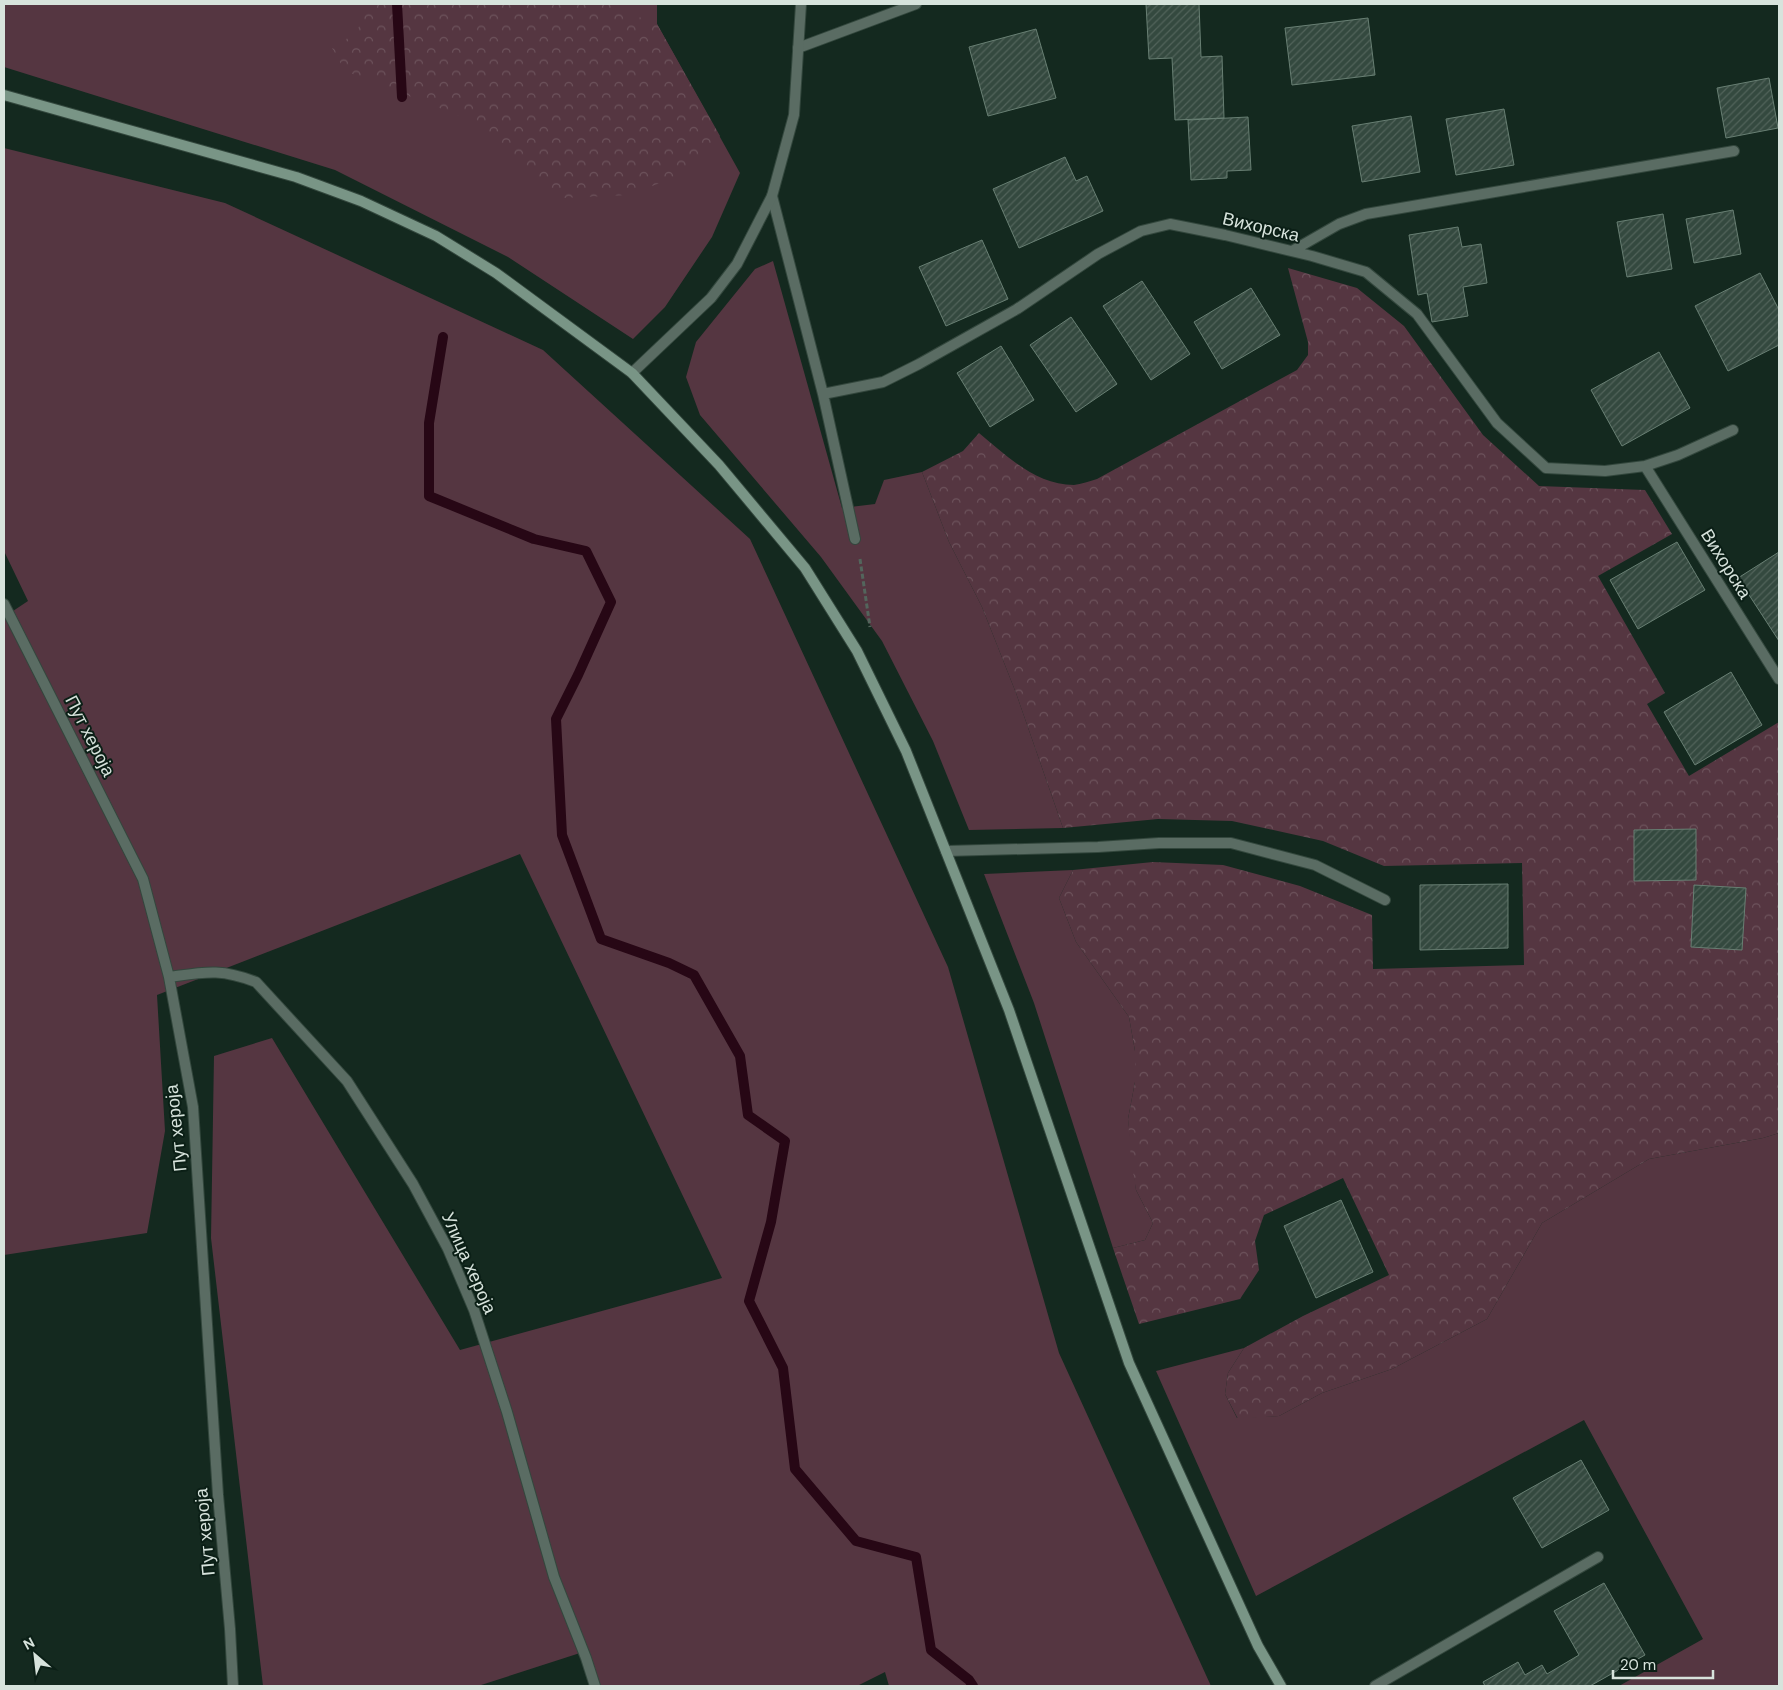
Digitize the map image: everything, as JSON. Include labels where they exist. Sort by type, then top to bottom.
[{"type":"main road","points":[[4,95],[296,176],[361,201],[436,236],[496,273],[632,373],[719,465],[805,568],[857,651],[906,751],[1008,1010],[1128,1363],[1258,1646],[1281,1686]]},
{"type":"street","points":[[632,373],[711,298],[737,264],[772,196],[794,115],[801,4]]},
{"type":"street","points":[[798,48],[916,4]]},
{"type":"street","points":[[1292,251],[1340,224],[1366,214],[1734,152]]},
{"type":"street","points":[[772,196],[823,394],[855,539]]},
{"type":"street","name":"Вихорска","points":[[823,394],[883,382],[919,364],[1017,308],[1098,254],[1141,231],[1170,224],[1292,251],[1366,272],[1417,314],[1497,423],[1546,468],[1605,471],[1645,466],[1733,430]]},
{"type":"street","name":"Вихорска","points":[[1645,466],[1779,679]]},
{"type":"street","name":"Пут хероја","points":[[4,604],[21,634],[143,879],[169,977],[193,1108],[218,1495],[233,1686]]},
{"type":"street","points":[[946,851],[1098,847],[1159,843],[1231,843],[1315,864],[1385,900]]},
{"type":"street","name":"Улица хероја","points":[[169,977],[209,971],[237,974],[256,982],[347,1081],[413,1184],[448,1249],[474,1310],[507,1412],[554,1577],[595,1686]]},
{"type":"street","points":[[1375,1686],[1598,1557]]},
{"type":"path","points":[[855,539],[862,569],[872,637],[857,651]]},
{"type":"green space","points":[[4,4],[657,4],[657,24],[740,173],[712,237],[665,307],[633,339],[508,257],[335,170],[4,67]]},
{"type":"green space","points":[[361,4],[611,4],[613,7],[657,24],[720,136],[690,171],[630,195],[561,198],[465,118],[345,71],[332,48],[356,32],[361,21]]},
{"type":"green space","points":[[4,148],[225,203],[543,350],[750,539],[948,967],[1059,1353],[1211,1686],[889,1686],[885,1672],[857,1686],[590,1686],[580,1653],[478,1686],[263,1686],[211,1238],[214,1056],[272,1038],[460,1350],[722,1278],[520,854],[157,995],[165,1131],[147,1233],[4,1255],[4,617],[28,601],[4,551]]},
{"type":"green space","points":[[773,261],[842,508],[875,504],[884,480],[922,472],[949,542],[982,607],[1016,693],[1063,828],[969,830],[933,741],[882,641],[821,557],[700,415],[686,377],[696,342],[755,269]]},
{"type":"green space","points":[[1288,268],[1357,288],[1404,326],[1483,435],[1539,486],[1645,490],[1672,534],[1598,576],[1665,693],[1647,704],[1689,776],[1779,722],[1779,1133],[1763,1138],[1649,1159],[1542,1223],[1487,1319],[1392,1369],[1322,1393],[1279,1416],[1238,1419],[1225,1394],[1228,1373],[1244,1348],[1303,1316],[1389,1275],[1343,1178],[1264,1215],[1255,1241],[1259,1270],[1240,1299],[1139,1324],[1113,1248],[1145,1240],[1153,1223],[1136,1190],[1131,1160],[1128,1119],[1135,1082],[1135,1051],[1129,1017],[1076,942],[1059,898],[1073,870],[1153,862],[1223,865],[1300,886],[1372,915],[1373,969],[1524,965],[1522,863],[1384,866],[1323,841],[1232,821],[1158,819],[1063,828],[1016,693],[982,607],[949,542],[922,472],[963,451],[979,433],[1011,460],[1035,475],[1060,484],[1074,485],[1083,483],[1097,479],[1297,370],[1308,355],[1308,342]]},
{"type":"green space","points":[[1073,870],[1059,898],[1076,942],[1129,1017],[1135,1051],[1135,1082],[1128,1119],[1136,1190],[1153,1223],[1145,1240],[1113,1248],[1034,1003],[984,874]]},
{"type":"green space","points":[[1779,1133],[1779,1686],[1619,1686],[1703,1639],[1584,1420],[1256,1596],[1156,1371],[1244,1348],[1228,1373],[1225,1394],[1237,1418],[1279,1416],[1322,1393],[1392,1369],[1487,1319],[1542,1223],[1649,1159],[1763,1138]]},
{"type":"building","points":[[1146,4],[1199,4],[1201,57],[1222,56],[1224,118],[1175,120],[1172,58],[1149,59]]},
{"type":"building","points":[[1368,18],[1375,75],[1292,85],[1285,28]]},
{"type":"building","points":[[1036,29],[1056,98],[988,116],[969,47]]},
{"type":"building","points":[[1769,78],[1778,128],[1726,138],[1717,88]]},
{"type":"building","points":[[1504,109],[1514,165],[1456,175],[1446,119]]},
{"type":"building","points":[[1411,116],[1420,172],[1362,182],[1352,126]]},
{"type":"building","points":[[1248,117],[1251,170],[1227,171],[1227,178],[1191,180],[1188,120]]},
{"type":"building","points":[[1065,157],[1076,181],[1087,176],[1103,211],[1019,248],[993,189]]},
{"type":"building","points":[[1733,210],[1741,254],[1694,263],[1686,219]]},
{"type":"building","points":[[1663,214],[1672,269],[1627,277],[1617,222]]},
{"type":"building","points":[[1458,227],[1462,247],[1481,244],[1487,283],[1463,287],[1468,316],[1432,322],[1427,293],[1418,295],[1409,235]]},
{"type":"building","points":[[982,240],[1008,299],[946,326],[919,267]]},
{"type":"building","points":[[1760,273],[1779,310],[1779,345],[1728,371],[1695,306]]},
{"type":"building","points":[[1142,281],[1190,354],[1151,380],[1103,306]]},
{"type":"building","points":[[1251,288],[1280,335],[1222,369],[1194,322]]},
{"type":"building","points":[[1071,317],[1117,384],[1076,412],[1030,345]]},
{"type":"building","points":[[1001,346],[1034,400],[990,427],[957,373]]},
{"type":"building","points":[[1659,352],[1690,408],[1622,446],[1591,390]]},
{"type":"building","points":[[1677,542],[1705,590],[1638,629],[1610,580]]},
{"type":"building","points":[[1779,552],[1779,641],[1738,578]]},
{"type":"building","points":[[1731,672],[1762,725],[1695,765],[1664,712]]},
{"type":"building","points":[[1696,829],[1696,880],[1634,881],[1634,830]]},
{"type":"building","points":[[1508,884],[1508,948],[1420,950],[1420,885]]},
{"type":"building","points":[[1694,885],[1746,888],[1742,950],[1691,947]]},
{"type":"building","points":[[1341,1200],[1373,1272],[1316,1298],[1284,1226]]},
{"type":"building","points":[[1581,1460],[1609,1510],[1542,1548],[1513,1498]]},
{"type":"building","points":[[1604,1583],[1645,1655],[1590,1686],[1485,1686],[1483,1682],[1518,1662],[1525,1675],[1542,1665],[1547,1674],[1579,1655],[1554,1611]]},
{"type":"waterway","points":[[397,4],[402,97]]},
{"type":"waterway","points":[[443,337],[429,423],[429,496],[534,539],[586,551],[611,602],[556,719],[562,835],[601,939],[669,963],[694,975],[740,1056],[748,1115],[785,1141],[771,1222],[749,1301],[783,1368],[795,1469],[856,1541],[916,1557],[931,1650],[969,1680],[973,1686]]}]
